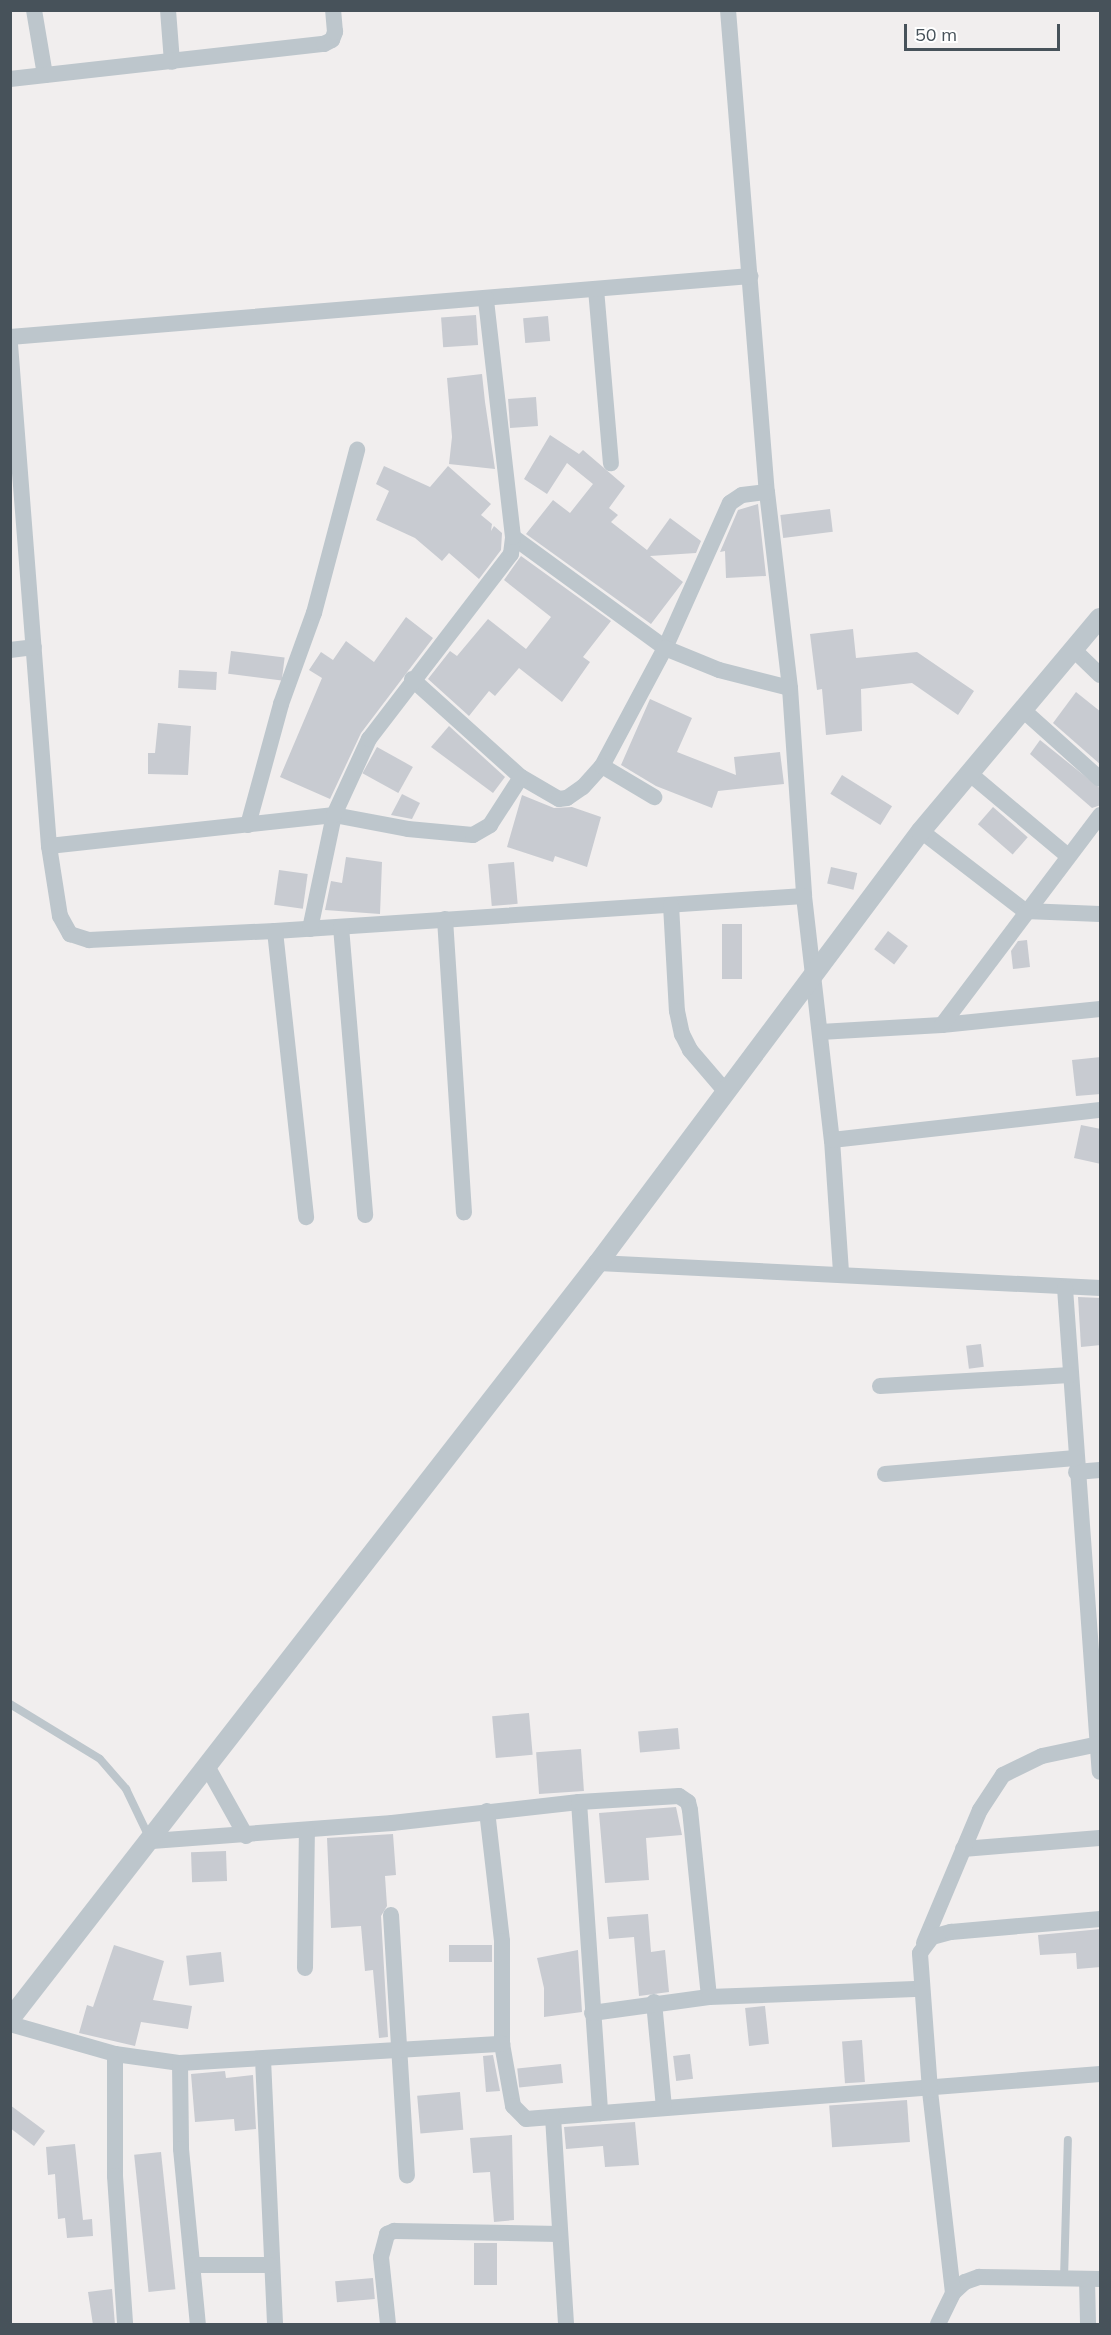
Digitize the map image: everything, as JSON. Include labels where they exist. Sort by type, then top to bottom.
[{"type":"street","points":[[34,10],[45,75]]},
{"type":"street","points":[[168,10],[172,62]]},
{"type":"street","points":[[10,79],[324,44],[332,40],[335,32],[333,10]]},
{"type":"street","points":[[728,10],[767,492],[790,688],[804,896],[832,1140],[842,1273]]},
{"type":"street","points":[[10,337],[750,276]]},
{"type":"street","points":[[596,289],[611,463]]},
{"type":"street","points":[[310,929],[334,815],[369,739],[412,679],[507,562],[513,537],[486,299]]},
{"type":"street","points":[[10,344],[49,846],[60,916],[70,934],[89,940],[275,931],[804,896]]},
{"type":"street","points":[[248,825],[281,704],[314,613],[357,450]]},
{"type":"street","points":[[412,679],[521,777],[550,795],[567,798],[602,766],[665,648],[730,503],[742,495],[767,492]]},
{"type":"street","points":[[513,537],[665,648],[719,670],[790,688]]},
{"type":"street","points":[[501,2044],[180,2063],[115,2054],[10,2022],[598,1263],[921,831],[1101,618]]},
{"type":"street","points":[[10,650],[34,647]]},
{"type":"street","points":[[1074,650],[1101,675]]},
{"type":"street","points":[[1023,710],[1101,779]]},
{"type":"street","points":[[602,766],[654,797]]},
{"type":"street","points":[[969,773],[1068,856]]},
{"type":"street","points":[[49,846],[334,815],[408,829],[473,835],[490,825],[521,777]]},
{"type":"street","points":[[942,1025],[1024,911],[1101,814]]},
{"type":"street","points":[[921,831],[1024,911],[1101,914]]},
{"type":"street","points":[[671,904],[677,1011],[682,1034],[690,1050],[726,1092]]},
{"type":"street","points":[[445,919],[464,1212]]},
{"type":"street","points":[[341,927],[365,1215]]},
{"type":"street","points":[[275,931],[306,1217]]},
{"type":"street","points":[[820,1032],[942,1025],[1101,1009]]},
{"type":"street","points":[[832,1140],[1101,1110]]},
{"type":"street","points":[[598,1263],[842,1273],[1065,1288],[1101,1288]]},
{"type":"street","points":[[1065,1288],[1076,1465],[1094,1581],[1101,1772]]},
{"type":"street","points":[[880,1386],[1070,1375]]},
{"type":"street","points":[[885,1474],[1076,1465],[1101,1470]]},
{"type":"street","points":[[953,2293],[930,2090],[920,1953],[980,1810],[1003,1774],[1042,1756],[1099,1744]]},
{"type":"street","points":[[208,1768],[246,1836]]},
{"type":"street","points":[[152,1841],[246,1836],[579,1802],[679,1796],[688,1802],[709,1997]]},
{"type":"street","points":[[579,1802],[600,2113]]},
{"type":"street","points":[[487,1811],[502,1941],[501,2044],[513,2106],[526,2119],[664,2107],[930,2090],[1101,2074]]},
{"type":"street","points":[[305,1968],[307,1830]]},
{"type":"street","points":[[963,1849],[1101,1838]]},
{"type":"street","points":[[391,1915],[407,2176]]},
{"type":"street","points":[[924,1943],[951,1932],[1101,1919]]},
{"type":"street","points":[[592,2013],[654,2002],[709,1997],[921,1989]]},
{"type":"street","points":[[654,2002],[664,2107]]},
{"type":"street","points":[[115,2054],[115,2176],[125,2325]]},
{"type":"street","points":[[263,2059],[270,2265],[275,2325]]},
{"type":"street","points":[[180,2063],[181,2149],[198,2325]]},
{"type":"street","points":[[553,2117],[566,2325]]},
{"type":"street","points":[[388,2325],[381,2256],[387,2234],[394,2230],[559,2234]]},
{"type":"street","points":[[193,2265],[270,2265]]},
{"type":"street","points":[[938,2325],[953,2293],[964,2282],[979,2277],[1094,2279],[1088,2325]]},
{"type":"lane","points":[[10,1704],[100,1759],[126,1789],[152,1841]]},
{"type":"lane","points":[[1064,2279],[1068,2140]]},
{"type":"building","points":[[476,315],[478,345],[443,347],[441,317]]},
{"type":"building","points":[[548,316],[550,341],[525,343],[523,318]]},
{"type":"building","points":[[482,374],[495,469],[449,464],[452,437],[447,378]]},
{"type":"building","points":[[536,397],[538,426],[510,428],[508,399]]},
{"type":"building","points":[[550,435],[579,454],[583,450],[625,486],[609,508],[618,515],[611,522],[647,550],[670,518],[701,541],[696,553],[650,556],[683,582],[651,624],[526,534],[553,500],[570,513],[593,484],[567,463],[547,494],[524,479]]},
{"type":"building","points":[[384,466],[430,487],[448,466],[491,504],[481,515],[492,524],[491,531],[494,526],[502,533],[501,550],[479,579],[449,553],[442,561],[415,538],[376,520],[389,491],[376,484]]},
{"type":"building","points":[[758,504],[766,576],[726,578],[725,551],[720,552],[738,510]]},
{"type":"building","points":[[830,509],[833,532],[783,538],[780,515]]},
{"type":"building","points":[[521,556],[611,621],[583,657],[590,662],[562,702],[519,668],[495,696],[489,691],[469,716],[428,679],[450,651],[457,656],[488,619],[526,649],[551,617],[504,580]]},
{"type":"building","points":[[406,617],[433,638],[361,733],[330,799],[280,777],[322,678],[309,670],[321,652],[333,660],[346,641],[374,662]]},
{"type":"building","points":[[853,629],[856,658],[917,652],[974,691],[958,715],[912,683],[861,689],[862,731],[826,735],[822,689],[817,690],[810,634]]},
{"type":"building","points":[[231,651],[285,658],[282,680],[228,674]]},
{"type":"building","points":[[179,670],[217,672],[216,690],[178,688]]},
{"type":"building","points":[[1076,692],[1101,712],[1101,765],[1053,723]]},
{"type":"building","points":[[650,699],[692,718],[677,752],[736,775],[734,757],[780,752],[784,784],[718,791],[712,808],[656,786],[621,765]]},
{"type":"building","points":[[158,723],[191,726],[188,775],[148,774],[148,753],[155,753]]},
{"type":"building","points":[[449,726],[505,777],[493,793],[431,747]]},
{"type":"building","points":[[1040,740],[1101,789],[1101,805],[1092,808],[1030,754]]},
{"type":"building","points":[[377,747],[413,767],[398,793],[362,773]]},
{"type":"building","points":[[842,775],[892,806],[880,825],[830,794]]},
{"type":"building","points":[[402,794],[420,803],[412,819],[391,815]]},
{"type":"building","points":[[522,795],[554,808],[572,807],[601,817],[587,867],[555,856],[553,862],[507,847]]},
{"type":"building","points":[[993,807],[1028,837],[1013,855],[978,824]]},
{"type":"building","points":[[346,857],[382,862],[380,914],[325,910],[331,881],[342,883]]},
{"type":"building","points":[[514,862],[518,904],[492,906],[488,864]]},
{"type":"building","points":[[831,867],[857,873],[853,890],[827,884]]},
{"type":"building","points":[[279,870],[308,874],[303,909],[274,905]]},
{"type":"building","points":[[722,924],[742,924],[742,979],[722,979]]},
{"type":"building","points":[[888,931],[908,946],[894,964],[874,949]]},
{"type":"building","points":[[1027,940],[1030,967],[1013,969],[1011,951],[1018,941]]},
{"type":"building","points":[[1101,1057],[1101,1094],[1076,1096],[1072,1060]]},
{"type":"building","points":[[1081,1125],[1101,1129],[1101,1164],[1074,1158]]},
{"type":"building","points":[[1078,1297],[1101,1298],[1101,1345],[1081,1347]]},
{"type":"building","points":[[981,1344],[984,1367],[969,1369],[966,1346]]},
{"type":"building","points":[[529,1713],[533,1755],[496,1758],[492,1716]]},
{"type":"building","points":[[678,1728],[680,1749],[640,1752],[638,1731]]},
{"type":"building","points":[[581,1749],[584,1791],[539,1794],[536,1752]]},
{"type":"building","points":[[676,1807],[682,1835],[646,1838],[649,1880],[605,1883],[599,1813]]},
{"type":"building","points":[[393,1834],[396,1875],[385,1876],[387,1906],[381,1916],[388,2037],[379,2038],[373,1970],[365,1971],[361,1926],[331,1928],[327,1838]]},
{"type":"building","points":[[226,1851],[227,1881],[192,1882],[191,1852]]},
{"type":"building","points":[[648,1914],[651,1952],[665,1950],[669,1992],[639,1996],[634,1937],[609,1939],[607,1917]]},
{"type":"building","points":[[1101,1929],[1101,1967],[1077,1969],[1076,1953],[1040,1955],[1038,1935]]},
{"type":"building","points":[[114,1945],[164,1961],[153,2000],[192,2006],[188,2029],[141,2022],[135,2046],[79,2033],[87,2005],[93,2007]]},
{"type":"building","points":[[449,1945],[492,1945],[492,1962],[449,1962]]},
{"type":"building","points":[[578,1950],[582,2012],[544,2017],[544,1988],[537,1958]]},
{"type":"building","points":[[221,1952],[224,1982],[189,1985],[186,1956]]},
{"type":"building","points":[[765,2006],[769,2044],[749,2046],[745,2008]]},
{"type":"building","points":[[862,2040],[865,2082],[845,2083],[842,2041]]},
{"type":"building","points":[[690,2054],[693,2079],[676,2081],[673,2056]]},
{"type":"building","points":[[493,2055],[500,2091],[486,2092],[483,2056]]},
{"type":"building","points":[[561,2064],[563,2083],[519,2087],[517,2069]]},
{"type":"building","points":[[225,2071],[226,2078],[253,2075],[256,2129],[235,2131],[234,2119],[195,2122],[191,2074]]},
{"type":"building","points":[[460,2092],[463,2130],[420,2134],[417,2096]]},
{"type":"building","points":[[907,2100],[910,2142],[832,2147],[829,2105]]},
{"type":"building","points":[[10,2105],[45,2131],[34,2146],[10,2128]]},
{"type":"building","points":[[635,2122],[639,2165],[605,2167],[603,2146],[566,2149],[564,2127]]},
{"type":"building","points":[[512,2135],[514,2220],[494,2222],[490,2172],[473,2173],[470,2138]]},
{"type":"building","points":[[75,2144],[83,2220],[92,2219],[93,2236],[67,2238],[65,2218],[58,2219],[55,2174],[48,2175],[46,2147]]},
{"type":"building","points":[[161,2152],[175,2289],[149,2292],[134,2155]]},
{"type":"building","points":[[474,2243],[497,2243],[497,2285],[474,2285]]},
{"type":"building","points":[[373,2278],[375,2299],[337,2302],[335,2281]]},
{"type":"building","points":[[112,2289],[115,2325],[93,2325],[88,2292]]}]
